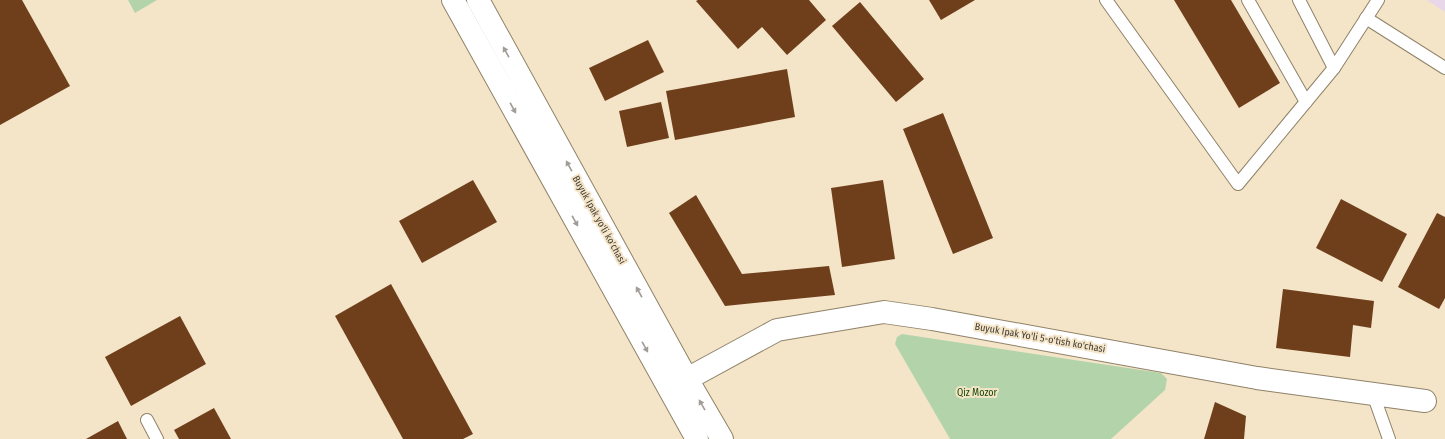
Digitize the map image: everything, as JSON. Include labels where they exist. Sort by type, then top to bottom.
[{"type":"street","points":[[453,0],[697,439]]},
{"type":"street","name":"Buyuk Ipak yo'li ko'chasi","points":[[478,0],[687,379],[722,439]]},
{"type":"street","name":"Buyuk Ipak Yo'li 5-o'tish ko'chasi","points":[[668,388],[777,330],[884,312],[932,319],[1257,378],[1425,401]]},
{"type":"lane","points":[[1106,0],[1238,184],[1334,68],[1378,0]]},
{"type":"lane","points":[[1248,0],[1306,102]]},
{"type":"lane","points":[[1299,0],[1334,68]]},
{"type":"lane","points":[[1366,18],[1445,68]]},
{"type":"lane","points":[[1373,394],[1389,439]]},
{"type":"lane","points":[[147,420],[157,439]]},
{"type":"shaded area","points":[[1427,0],[1445,0],[1445,12]]},
{"type":"green space","points":[[128,0],[157,0],[135,13]]},
{"type":"green space","name":"Qiz Mozor","points":[[902,334],[1161,373],[1167,379],[1165,390],[1111,439],[950,439],[895,344],[897,337]]},
{"type":"building","points":[[0,0],[22,0],[70,86],[0,125]]},
{"type":"building","points":[[809,0],[826,20],[787,55],[762,27],[738,49],[696,1]]},
{"type":"building","points":[[929,0],[975,0],[941,20]]},
{"type":"building","points":[[1174,0],[1231,0],[1280,83],[1239,108]]},
{"type":"building","points":[[860,2],[924,79],[896,102],[832,26]]},
{"type":"building","points":[[648,40],[664,72],[605,101],[589,68]]},
{"type":"building","points":[[787,69],[795,117],[675,140],[666,91]]},
{"type":"building","points":[[661,102],[669,138],[627,147],[619,111]]},
{"type":"building","points":[[943,113],[993,238],[953,254],[903,129]]},
{"type":"building","points":[[473,180],[497,222],[422,263],[399,221]]},
{"type":"building","points":[[883,180],[895,259],[842,267],[831,188]]},
{"type":"building","points":[[696,195],[742,274],[829,266],[835,295],[725,306],[669,213]]},
{"type":"building","points":[[1341,199],[1407,234],[1382,282],[1316,248]]},
{"type":"building","points":[[1437,213],[1445,217],[1445,298],[1439,309],[1398,287]]},
{"type":"building","points":[[391,284],[473,434],[463,439],[403,439],[335,316]]},
{"type":"building","points":[[1283,289],[1374,301],[1371,328],[1353,325],[1350,357],[1276,348]]},
{"type":"building","points":[[180,316],[206,364],[131,406],[105,357]]},
{"type":"building","points":[[1215,402],[1246,416],[1244,439],[1204,439]]},
{"type":"building","points":[[214,408],[231,439],[179,439],[174,430]]},
{"type":"building","points":[[118,421],[127,439],[86,439]]}]
